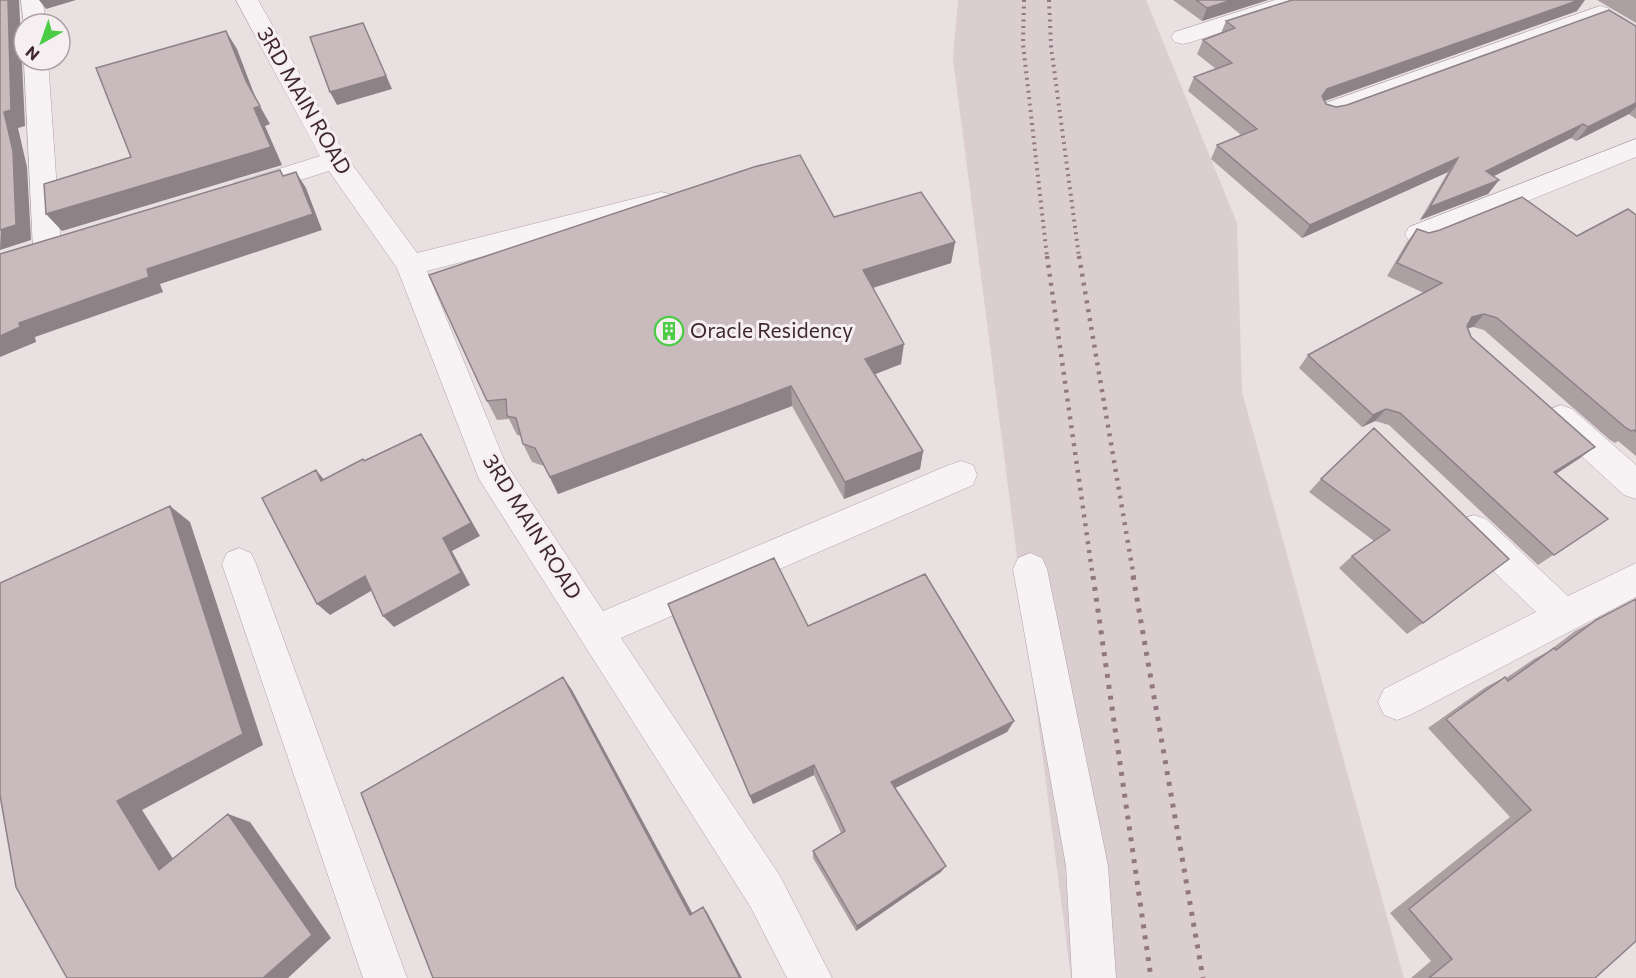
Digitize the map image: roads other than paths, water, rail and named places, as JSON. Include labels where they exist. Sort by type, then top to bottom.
[{"type":"street","name":"3RD MAIN ROAD","points":[[247,0],[335,160],[410,265],[491,469],[765,891],[810,978]]},
{"type":"street","points":[[1183,37],[1298,0]]},
{"type":"street","points":[[1329,111],[1609,18],[1577,0]]},
{"type":"street","points":[[19,257],[58,245],[37,72]]},
{"type":"street","points":[[1419,234],[1636,147]]},
{"type":"street","points":[[214,198],[335,160]]},
{"type":"street","points":[[410,265],[687,194]]},
{"type":"street","points":[[1541,401],[1636,485]]},
{"type":"street","points":[[596,631],[961,475]]},
{"type":"street","points":[[1453,509],[1564,616]]},
{"type":"street","points":[[239,564],[385,978]]},
{"type":"street","points":[[1030,569],[1087,866],[1094,978]]},
{"type":"street","points":[[1397,702],[1636,579]]},
{"type":"railway","points":[[1024,0],[1023,44],[1047,257]]},
{"type":"railway","points":[[1049,0],[1051,46],[1079,257]]},
{"type":"railway","points":[[1047,256],[1093,578]]},
{"type":"railway","points":[[1079,256],[1134,578]]},
{"type":"railway","points":[[1093,576],[1151,978]]},
{"type":"railway","points":[[1133,576],[1203,978]]},
{"type":"place","name":"Oracle Residency","points":[[669,331]]}]
